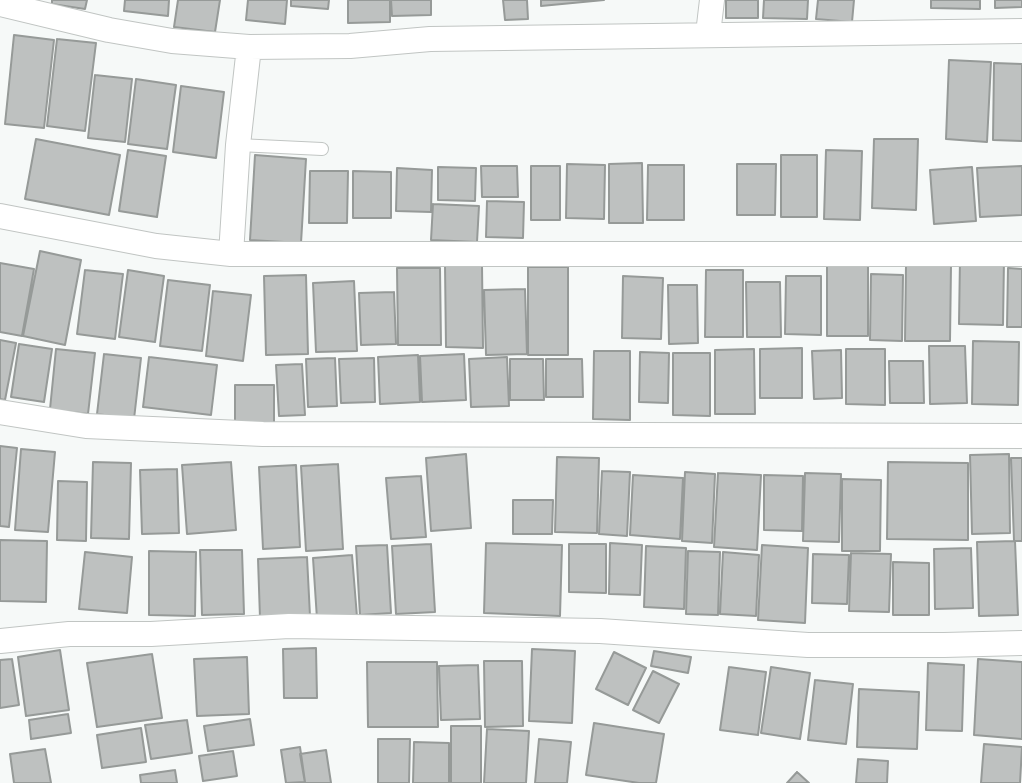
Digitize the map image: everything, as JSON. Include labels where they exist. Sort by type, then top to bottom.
[{"type":"street","points":[[708,34],[712,0]]},
{"type":"street","points":[[0,4],[109,30],[172,41],[248,47],[350,46],[430,39],[1022,31]]},
{"type":"street","points":[[231,254],[248,47]]},
{"type":"street","points":[[0,216],[156,246],[231,254],[1022,254]]},
{"type":"street","points":[[0,412],[86,426],[263,434],[1022,436]]},
{"type":"street","points":[[0,641],[69,634],[151,634],[289,626],[600,631],[808,645],[1022,643]]},
{"type":"lane","points":[[238,145],[322,149]]},
{"type":"building","points":[[52,0],[87,0],[85,9],[52,4]]},
{"type":"building","points":[[125,0],[169,0],[168,16],[124,11]]},
{"type":"building","points":[[178,0],[220,0],[215,32],[174,27]]},
{"type":"building","points":[[248,0],[287,0],[285,24],[246,20]]},
{"type":"building","points":[[291,0],[329,0],[328,9],[291,6]]},
{"type":"building","points":[[348,0],[390,0],[390,22],[348,23]]},
{"type":"building","points":[[391,0],[431,0],[431,15],[392,16]]},
{"type":"building","points":[[503,0],[527,0],[528,19],[505,20]]},
{"type":"building","points":[[541,0],[604,0],[541,6]]},
{"type":"building","points":[[726,0],[758,0],[758,18],[726,18]]},
{"type":"building","points":[[764,0],[808,0],[807,19],[763,18]]},
{"type":"building","points":[[818,0],[854,0],[852,22],[816,19]]},
{"type":"building","points":[[931,0],[980,0],[980,9],[931,8]]},
{"type":"building","points":[[995,0],[1022,0],[1022,7],[995,8]]},
{"type":"building","points":[[14,35],[54,40],[44,128],[5,124]]},
{"type":"building","points":[[57,39],[96,43],[85,131],[47,126]]},
{"type":"building","points":[[949,60],[991,62],[987,142],[946,139]]},
{"type":"building","points":[[994,63],[1022,64],[1022,141],[993,140]]},
{"type":"building","points":[[95,75],[132,79],[125,142],[88,138]]},
{"type":"building","points":[[136,79],[176,85],[167,149],[128,144]]},
{"type":"building","points":[[181,86],[224,92],[216,158],[173,152]]},
{"type":"building","points":[[36,139],[120,155],[109,215],[25,199]]},
{"type":"building","points":[[874,139],[918,139],[916,210],[872,208]]},
{"type":"building","points":[[128,150],[166,156],[157,217],[119,211]]},
{"type":"building","points":[[826,150],[862,151],[860,220],[824,219]]},
{"type":"building","points":[[255,155],[306,159],[301,243],[250,240]]},
{"type":"building","points":[[781,155],[817,155],[817,217],[781,217]]},
{"type":"building","points":[[642,163],[643,223],[609,223],[609,164]]},
{"type":"building","points":[[567,164],[605,165],[604,219],[566,218]]},
{"type":"building","points":[[737,164],[776,164],[775,215],[737,215]]},
{"type":"building","points":[[648,165],[684,165],[684,220],[647,220]]},
{"type":"building","points":[[481,166],[517,166],[518,197],[482,197]]},
{"type":"building","points":[[531,166],[560,166],[560,220],[531,220]]},
{"type":"building","points":[[1022,166],[1022,215],[980,217],[977,168]]},
{"type":"building","points":[[438,167],[476,168],[475,201],[438,200]]},
{"type":"building","points":[[972,167],[976,221],[934,224],[930,170]]},
{"type":"building","points":[[397,168],[432,170],[431,212],[396,211]]},
{"type":"building","points":[[310,171],[348,171],[347,223],[309,223]]},
{"type":"building","points":[[353,171],[391,172],[391,218],[353,218]]},
{"type":"building","points":[[487,201],[524,202],[523,238],[486,237]]},
{"type":"building","points":[[433,204],[479,206],[477,242],[431,240]]},
{"type":"building","points":[[40,251],[81,260],[65,345],[23,336]]},
{"type":"building","points":[[960,258],[1004,259],[1003,325],[959,324]]},
{"type":"building","points":[[0,263],[34,269],[22,336],[0,332]]},
{"type":"building","points":[[445,265],[482,265],[483,348],[446,347]]},
{"type":"building","points":[[827,265],[868,265],[868,336],[827,336]]},
{"type":"building","points":[[906,265],[951,265],[950,341],[905,341]]},
{"type":"building","points":[[528,267],[568,267],[568,355],[528,355]]},
{"type":"building","points":[[397,268],[440,268],[441,345],[398,345]]},
{"type":"building","points":[[1008,268],[1022,269],[1022,327],[1007,327]]},
{"type":"building","points":[[85,270],[123,274],[115,339],[77,334]]},
{"type":"building","points":[[128,270],[164,276],[155,342],[119,337]]},
{"type":"building","points":[[706,270],[743,270],[743,337],[705,337]]},
{"type":"building","points":[[871,274],[903,275],[902,341],[870,340]]},
{"type":"building","points":[[306,275],[308,354],[266,355],[264,276]]},
{"type":"building","points":[[623,276],[663,278],[661,339],[622,338]]},
{"type":"building","points":[[786,276],[821,276],[821,335],[785,334]]},
{"type":"building","points":[[168,280],[210,285],[202,351],[160,346]]},
{"type":"building","points":[[354,281],[357,351],[316,352],[313,283]]},
{"type":"building","points":[[746,282],[780,282],[781,337],[747,337]]},
{"type":"building","points":[[668,285],[697,285],[698,343],[669,344]]},
{"type":"building","points":[[525,289],[527,354],[486,355],[484,290]]},
{"type":"building","points":[[213,291],[251,295],[243,361],[206,356]]},
{"type":"building","points":[[394,292],[396,344],[361,345],[359,293]]},
{"type":"building","points":[[0,340],[16,343],[5,400],[0,399]]},
{"type":"building","points":[[973,341],[1019,342],[1018,405],[972,404]]},
{"type":"building","points":[[19,344],[52,349],[44,402],[11,397]]},
{"type":"building","points":[[929,346],[965,346],[967,403],[930,404]]},
{"type":"building","points":[[802,348],[802,398],[760,398],[760,349]]},
{"type":"building","points":[[56,349],[95,353],[88,414],[50,409]]},
{"type":"building","points":[[754,349],[755,414],[715,414],[715,350]]},
{"type":"building","points":[[846,349],[885,349],[885,405],[846,404]]},
{"type":"building","points":[[841,350],[842,398],[814,399],[812,351]]},
{"type":"building","points":[[594,351],[630,351],[630,420],[593,419]]},
{"type":"building","points":[[640,352],[669,353],[668,403],[639,402]]},
{"type":"building","points":[[673,353],[710,353],[710,416],[673,415]]},
{"type":"building","points":[[104,354],[141,358],[134,419],[97,414]]},
{"type":"building","points":[[464,354],[466,400],[422,402],[420,356]]},
{"type":"building","points":[[418,355],[420,402],[380,404],[378,357]]},
{"type":"building","points":[[149,357],[217,365],[211,415],[143,407]]},
{"type":"building","points":[[507,357],[509,406],[471,407],[469,359]]},
{"type":"building","points":[[335,358],[337,406],[308,407],[306,359]]},
{"type":"building","points":[[374,358],[375,402],[341,403],[339,359]]},
{"type":"building","points":[[510,359],[543,359],[544,400],[510,400]]},
{"type":"building","points":[[546,359],[582,359],[583,397],[546,397]]},
{"type":"building","points":[[889,361],[923,361],[924,403],[890,403]]},
{"type":"building","points":[[302,364],[305,415],[279,416],[276,365]]},
{"type":"building","points":[[235,385],[274,385],[274,425],[235,426]]},
{"type":"building","points":[[0,446],[17,448],[9,527],[0,526]]},
{"type":"building","points":[[21,449],[55,452],[48,532],[15,530]]},
{"type":"building","points":[[466,454],[471,528],[431,531],[426,458]]},
{"type":"building","points":[[1009,454],[1010,533],[972,534],[970,455]]},
{"type":"building","points":[[557,457],[599,458],[597,533],[555,532]]},
{"type":"building","points":[[1011,458],[1022,458],[1022,541],[1014,541]]},
{"type":"building","points":[[93,462],[131,463],[129,539],[91,538]]},
{"type":"building","points":[[231,462],[236,530],[187,534],[182,465]]},
{"type":"building","points":[[888,462],[968,463],[968,540],[887,539]]},
{"type":"building","points":[[338,464],[343,549],[306,551],[301,466]]},
{"type":"building","points":[[296,465],[300,547],[263,549],[259,467]]},
{"type":"building","points":[[177,469],[179,533],[142,534],[140,470]]},
{"type":"building","points":[[602,471],[630,472],[627,536],[599,534]]},
{"type":"building","points":[[685,472],[715,474],[712,543],[682,541]]},
{"type":"building","points":[[718,473],[761,475],[757,550],[714,547]]},
{"type":"building","points":[[805,473],[841,474],[839,542],[803,541]]},
{"type":"building","points":[[633,475],[683,478],[680,539],[630,535]]},
{"type":"building","points":[[764,475],[803,476],[802,531],[764,530]]},
{"type":"building","points":[[421,476],[426,537],[391,539],[386,478]]},
{"type":"building","points":[[842,479],[881,480],[880,551],[842,551]]},
{"type":"building","points":[[58,481],[87,482],[86,541],[57,540]]},
{"type":"building","points":[[513,500],[553,500],[552,534],[513,534]]},
{"type":"building","points":[[0,540],[47,541],[46,602],[0,601]]},
{"type":"building","points":[[1015,541],[1018,615],[979,616],[977,542]]},
{"type":"building","points":[[486,543],[562,545],[560,616],[484,613]]},
{"type":"building","points":[[610,543],[642,545],[640,595],[609,594]]},
{"type":"building","points":[[431,544],[435,612],[396,614],[392,546]]},
{"type":"building","points":[[569,544],[606,544],[606,593],[569,592]]},
{"type":"building","points":[[387,545],[391,613],[360,615],[356,546]]},
{"type":"building","points":[[762,545],[808,548],[805,623],[758,620]]},
{"type":"building","points":[[646,546],[686,548],[684,609],[644,607]]},
{"type":"building","points":[[971,548],[973,608],[935,609],[934,549]]},
{"type":"building","points":[[200,550],[242,550],[244,614],[202,615]]},
{"type":"building","points":[[149,551],[196,552],[195,616],[149,615]]},
{"type":"building","points":[[688,551],[720,552],[718,615],[686,614]]},
{"type":"building","points":[[85,552],[132,557],[127,613],[79,609]]},
{"type":"building","points":[[723,552],[759,555],[756,616],[720,614]]},
{"type":"building","points":[[851,553],[891,554],[889,612],[849,611]]},
{"type":"building","points":[[813,554],[849,555],[847,604],[812,603]]},
{"type":"building","points":[[352,555],[357,617],[317,619],[313,558]]},
{"type":"building","points":[[307,557],[310,616],[260,618],[258,559]]},
{"type":"building","points":[[893,562],[929,563],[929,615],[893,615]]},
{"type":"building","points":[[316,648],[317,698],[284,698],[283,649]]},
{"type":"building","points":[[532,649],[575,651],[572,723],[529,721]]},
{"type":"building","points":[[60,650],[69,710],[26,716],[18,657]]},
{"type":"building","points":[[654,651],[691,657],[688,673],[651,666]]},
{"type":"building","points":[[614,652],[646,668],[628,705],[596,689]]},
{"type":"building","points":[[152,654],[162,718],[97,727],[87,663]]},
{"type":"building","points":[[247,657],[249,714],[197,716],[194,659]]},
{"type":"building","points":[[12,659],[19,705],[0,708],[0,660]]},
{"type":"building","points":[[978,659],[1022,662],[1022,739],[974,735]]},
{"type":"building","points":[[484,661],[522,661],[523,726],[485,727]]},
{"type":"building","points":[[367,662],[437,662],[438,727],[368,727]]},
{"type":"building","points":[[928,663],[964,665],[962,731],[926,730]]},
{"type":"building","points":[[478,665],[480,719],[441,720],[439,666]]},
{"type":"building","points":[[729,667],[766,672],[758,735],[720,730]]},
{"type":"building","points":[[771,667],[810,673],[800,739],[761,733]]},
{"type":"building","points":[[653,671],[679,684],[659,723],[633,710]]},
{"type":"building","points":[[815,680],[853,684],[846,744],[808,740]]},
{"type":"building","points":[[859,689],[919,692],[917,749],[857,747]]},
{"type":"building","points":[[68,714],[71,733],[31,739],[29,720]]},
{"type":"building","points":[[250,719],[254,745],[208,751],[204,726]]},
{"type":"building","points":[[187,720],[192,753],[151,759],[145,725]]},
{"type":"building","points":[[594,723],[664,734],[656,783],[586,775]]},
{"type":"building","points":[[451,726],[481,726],[481,783],[451,783]]},
{"type":"building","points":[[141,728],[146,762],[102,768],[97,735]]},
{"type":"building","points":[[487,729],[529,731],[526,783],[484,783]]},
{"type":"building","points":[[378,739],[410,739],[409,783],[378,783]]},
{"type":"building","points":[[539,739],[571,742],[567,783],[535,783]]},
{"type":"building","points":[[414,742],[449,743],[449,783],[413,783]]},
{"type":"building","points":[[984,744],[1022,747],[1020,783],[981,783]]},
{"type":"building","points":[[300,747],[305,782],[286,783],[281,750]]},
{"type":"building","points":[[45,749],[51,783],[14,783],[10,754]]},
{"type":"building","points":[[326,750],[331,783],[305,783],[300,754]]},
{"type":"building","points":[[233,751],[237,776],[203,781],[199,756]]},
{"type":"building","points":[[858,759],[888,761],[887,783],[856,783]]},
{"type":"building","points":[[175,770],[177,783],[141,783],[140,775]]},
{"type":"building","points":[[797,772],[809,783],[787,783]]}]
